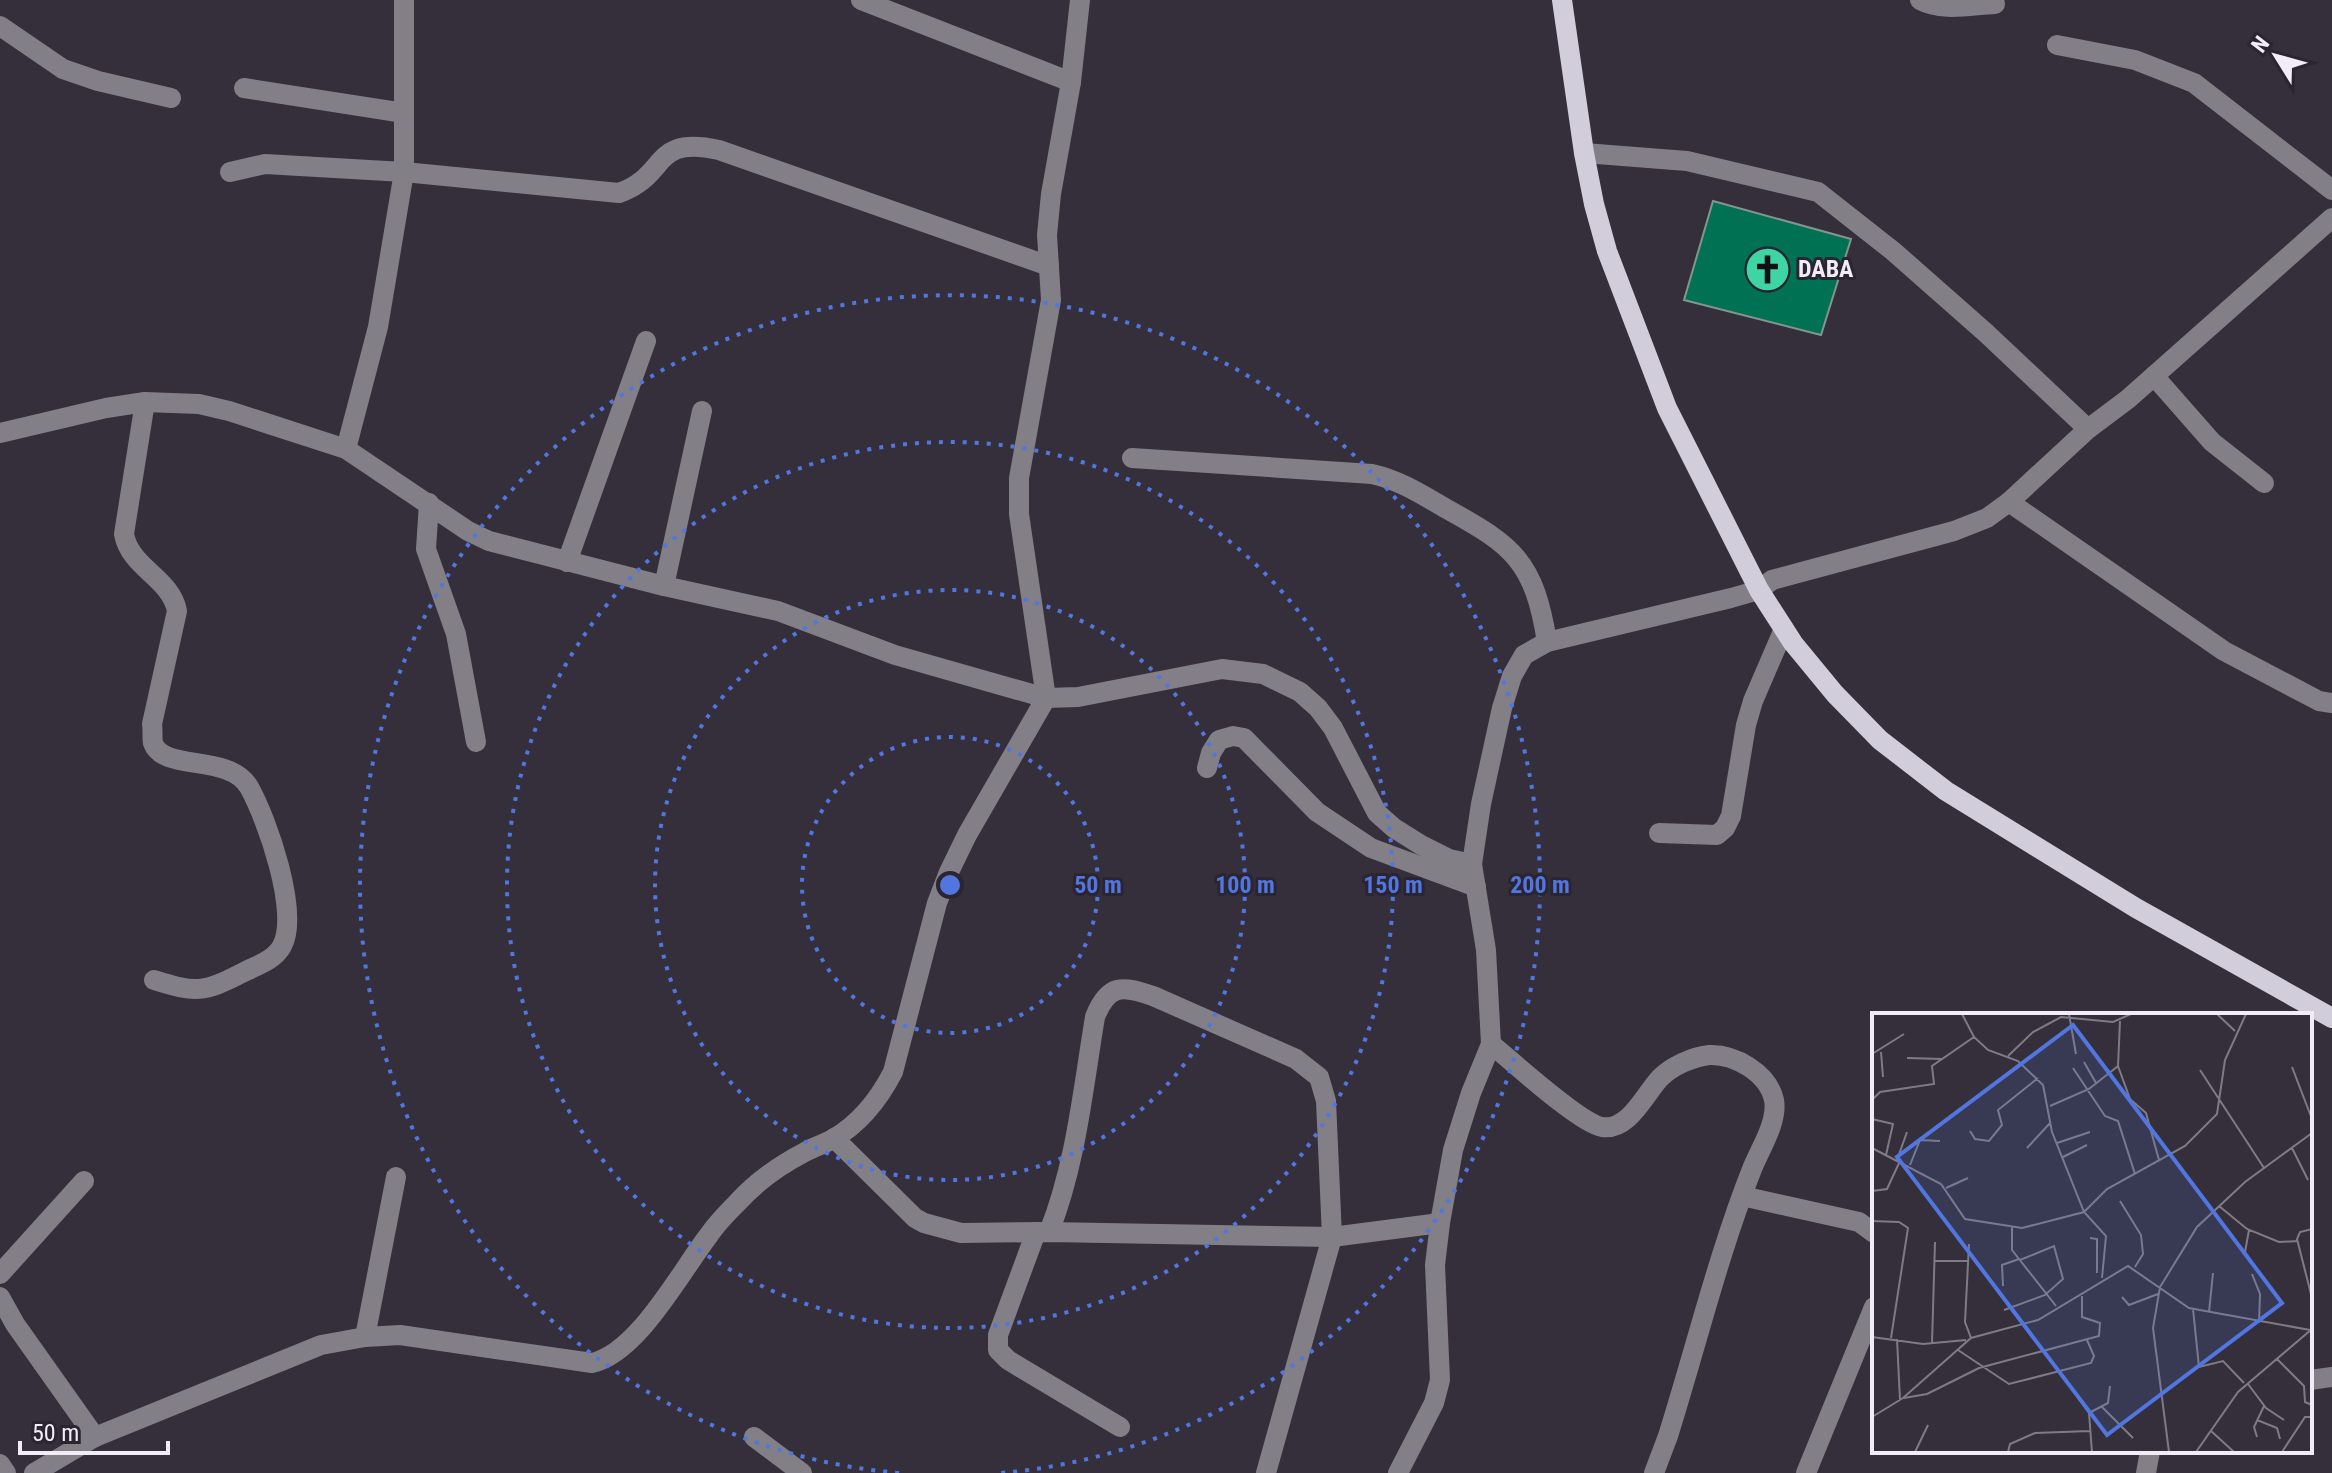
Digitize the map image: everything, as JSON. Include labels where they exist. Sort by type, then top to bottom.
[{"type":"main road","points":[[1562,0],[1594,204],[1607,251],[1647,360],[1694,465],[1759,590],[1821,678],[1880,740],[1946,791],[2136,908],[2332,1018]]},
{"type":"street","points":[[346,449],[378,327],[404,172],[404,0]]},
{"type":"street","points":[[861,0],[1071,82]]},
{"type":"street","points":[[34,1473],[95,1437],[321,1345],[365,1337],[400,1335],[592,1363],[606,1360],[632,1339],[710,1233],[739,1200],[766,1176],[804,1152],[834,1138],[863,1116],[882,1093],[893,1072],[937,903],[949,872],[1046,698],[1019,514],[1019,478],[1050,311],[1047,235],[1051,194],[1071,82],[1078,0]]},
{"type":"street","points":[[1920,0],[1948,7],[1995,4]]},
{"type":"street","points":[[0,26],[63,69],[98,81],[171,98]]},
{"type":"street","points":[[2057,45],[2135,60],[2194,83],[2332,190]]},
{"type":"street","points":[[244,88],[404,113]]},
{"type":"street","points":[[230,172],[265,164],[404,172],[619,193],[637,186],[671,150],[697,145],[1049,266]]},
{"type":"street","points":[[1584,153],[1687,161],[1818,192],[1893,251],[2088,429]]},
{"type":"street","points":[[1398,1473],[1434,1403],[1440,1380],[1435,1265],[1440,1223],[1453,1150],[1491,1044],[1486,950],[1472,864],[1502,708],[1512,676],[1524,655],[1547,642],[1759,590],[1772,580],[1819,565],[1954,531],[1987,518],[2154,376],[2332,218]]},
{"type":"street","points":[[567,562],[646,341]]},
{"type":"street","points":[[2154,376],[2212,442],[2264,483]]},
{"type":"street","points":[[145,402],[124,534],[126,547],[133,558],[170,592],[177,611],[152,724],[153,744],[160,752],[176,759],[221,766],[236,772],[248,785],[273,840],[286,919],[286,935],[274,957],[217,986],[188,990],[154,980]]},
{"type":"street","points":[[0,433],[145,402],[199,404],[346,449],[468,531],[489,541],[664,586],[778,611],[895,655],[1046,698],[1078,697],[1222,669],[1263,674],[1300,692],[1318,708],[1333,728],[1377,813],[1394,828],[1449,859],[1472,864]]},
{"type":"street","points":[[664,586],[702,411]]},
{"type":"street","points":[[1132,458],[1329,470],[1388,478],[1489,532],[1508,547],[1523,564],[1537,590],[1547,642]]},
{"type":"street","points":[[2009,502],[2224,651],[2319,701],[2332,703]]},
{"type":"street","points":[[429,503],[426,549],[456,634],[476,742]]},
{"type":"street","points":[[1659,833],[1717,835],[1725,828],[1731,816],[1753,701],[1784,629]]},
{"type":"street","points":[[1207,768],[1219,740],[1233,736],[1244,738],[1317,812],[1371,848],[1476,887]]},
{"type":"street","points":[[1120,1427],[1008,1360],[998,1350],[998,1335],[1043,1232],[1059,1206],[1069,1169],[1095,1017],[1108,994],[1120,988],[1153,996],[1296,1059],[1319,1077],[1326,1101],[1332,1237],[1266,1473]]},
{"type":"street","points":[[1491,1044],[1560,1101],[1590,1122],[1604,1127],[1616,1125],[1633,1113],[1661,1078],[1675,1067],[1708,1055],[1737,1060],[1761,1077],[1771,1091],[1775,1103],[1773,1118],[1742,1196],[1654,1473]]},
{"type":"street","points":[[834,1138],[915,1218],[961,1233],[1332,1237],[1440,1223]]},
{"type":"street","points":[[365,1337],[396,1177]]},
{"type":"street","points":[[0,1274],[84,1181]]},
{"type":"street","points":[[1742,1196],[1859,1222],[1872,1232]]},
{"type":"street","points":[[0,1297],[15,1324],[95,1437]]},
{"type":"street","points":[[1806,1473],[1872,1312]]},
{"type":"street","points":[[2312,1380],[2332,1377]]},
{"type":"street","points":[[754,1437],[802,1473]]},
{"type":"street","points":[[2146,1473],[2150,1453]]},
{"type":"street","points":[[0,1464],[6,1473]]},
{"type":"building","name":"DABA","points":[[1713,201],[1851,239],[1821,335],[1684,300]]},
{"type":"place","name":"DABA","points":[[1767,269]]}]
